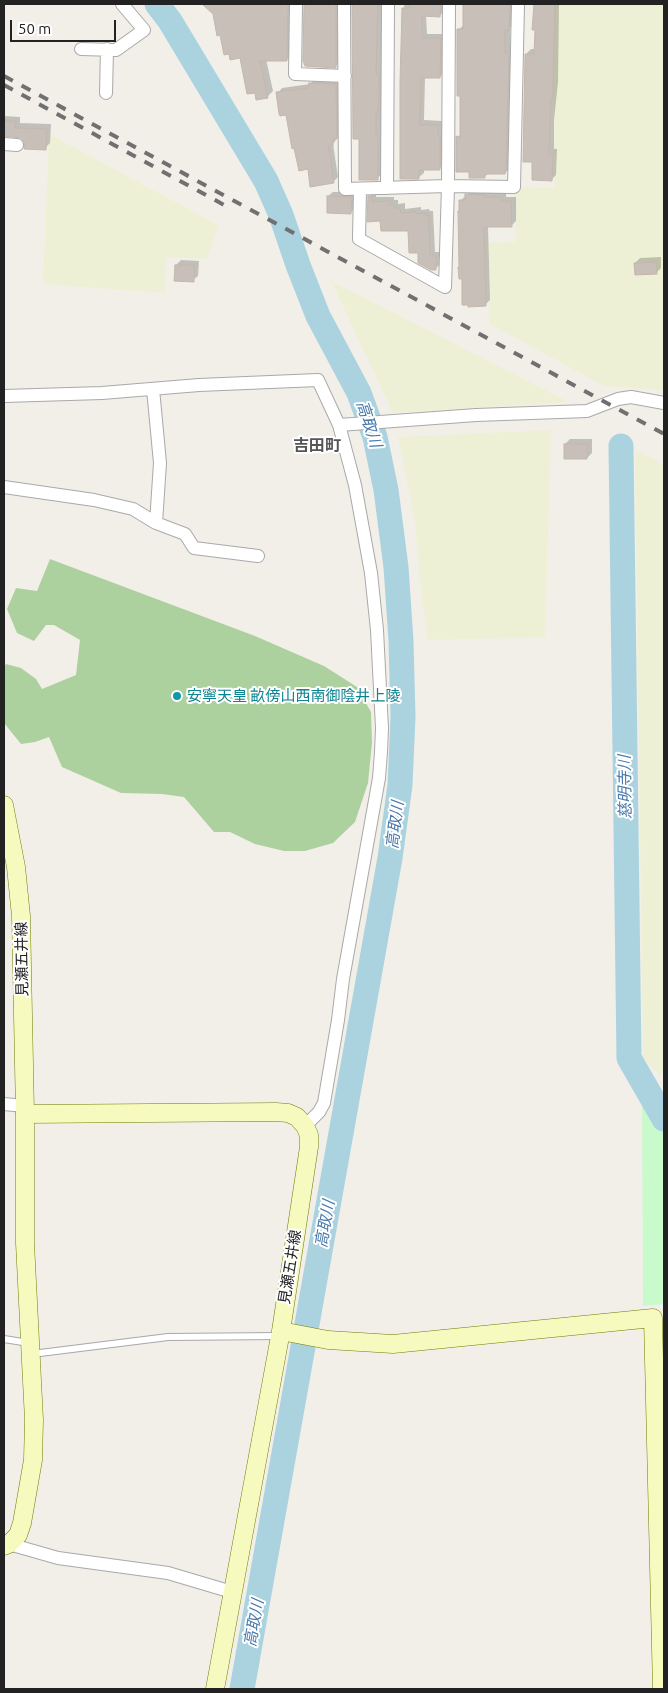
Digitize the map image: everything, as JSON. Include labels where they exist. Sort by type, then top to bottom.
[{"type":"main road","name":"見瀬五井線","points":[[4,806],[16,867],[20,908],[25,1243],[34,1420],[32,1460],[22,1523],[18,1535],[7,1545]]},
{"type":"main road","points":[[24,1110],[276,1112],[288,1113],[297,1117],[305,1126]]},
{"type":"main road","name":"見瀬五井線","points":[[215,1689],[232,1592],[283,1333],[309,1147],[309,1135],[305,1126]]},
{"type":"main road","points":[[283,1333],[358,1343],[402,1344],[653,1318],[662,1689]]},
{"type":"street","points":[[80,49],[116,50],[144,30],[122,4]]},
{"type":"street","points":[[296,4],[295,74],[345,76]]},
{"type":"street","points":[[344,4],[345,189],[448,186],[514,187],[518,4]]},
{"type":"street","points":[[387,188],[388,4]]},
{"type":"street","points":[[360,189],[359,239],[445,287],[448,186],[449,4]]},
{"type":"street","points":[[106,93],[108,49]]},
{"type":"street","points":[[4,144],[17,145]]},
{"type":"street","points":[[4,396],[102,393],[199,385],[318,380],[343,424],[371,573],[377,630],[382,728],[381,752],[379,778],[347,955],[324,1103],[319,1112],[305,1126]]},
{"type":"street","points":[[153,389],[160,464],[156,522]]},
{"type":"street","points":[[343,424],[476,415],[587,411],[618,398],[631,397],[664,404]]},
{"type":"street","points":[[4,487],[94,500],[132,509],[184,534],[194,548],[258,556]]},
{"type":"street","points":[[4,1104],[24,1110]]},
{"type":"street","points":[[7,1545],[58,1558],[168,1573],[232,1592]]},
{"type":"lane","points":[[4,1340],[31,1348],[168,1337],[283,1333]]},
{"type":"green space","points":[[552,4],[664,4],[664,390],[604,386],[490,324],[488,243],[516,242],[514,187],[555,188]]},
{"type":"green space","points":[[49,134],[218,225],[207,259],[166,257],[165,293],[43,284]]},
{"type":"green space","points":[[331,281],[569,402],[393,413]]},
{"type":"green space","points":[[551,430],[545,637],[428,640],[421,591],[415,522],[398,437]]},
{"type":"green space","points":[[635,449],[664,465],[664,1068],[660,1076],[643,1058]]},
{"type":"green space","points":[[50,559],[255,636],[324,666],[357,687],[371,712],[372,743],[368,783],[355,822],[333,843],[305,851],[284,851],[255,844],[230,832],[214,832],[184,797],[162,794],[121,793],[62,767],[49,737],[21,744],[4,723],[4,667],[6,664],[21,668],[36,679],[42,689],[76,675],[80,640],[54,625],[46,625],[34,641],[17,633],[7,609],[16,588],[37,591]]},
{"type":"green space","points":[[642,1087],[664,1130],[664,1304],[643,1306]]},
{"type":"building","points":[[202,4],[288,4],[287,61],[260,61],[268,98],[256,100],[255,93],[247,94],[240,58],[230,60],[229,54],[224,55],[220,35],[217,36],[213,14]]},
{"type":"building","points":[[304,4],[336,4],[336,68],[305,66],[303,61]]},
{"type":"building","points":[[352,4],[378,4],[376,74],[379,74],[379,90],[376,134],[378,134],[378,180],[359,180],[359,139],[353,139]]},
{"type":"building","points":[[409,4],[441,4],[440,17],[422,16],[422,38],[441,38],[440,78],[421,78],[420,125],[438,125],[438,136],[440,136],[440,170],[419,170],[419,179],[400,179],[402,8],[410,8]]},
{"type":"building","points":[[463,4],[510,4],[509,30],[505,30],[505,53],[509,53],[506,170],[505,174],[485,174],[485,178],[469,178],[469,172],[456,172],[456,136],[460,137],[460,96],[457,96],[457,29],[463,29]]},
{"type":"building","points":[[534,4],[555,4],[553,99],[551,99],[549,154],[553,154],[552,181],[532,180],[532,162],[523,162],[525,54],[534,54],[535,30],[532,30]]},
{"type":"building","points":[[309,83],[336,84],[337,139],[333,139],[333,146],[328,146],[334,183],[310,187],[308,169],[299,171],[294,148],[292,149],[286,115],[280,116],[279,114],[276,92],[308,88]]},
{"type":"building","points":[[4,121],[16,121],[15,128],[47,129],[46,150],[24,149],[24,142],[21,138],[4,136]]},
{"type":"building","points":[[465,194],[502,197],[502,201],[511,201],[512,227],[484,227],[486,306],[468,307],[468,305],[462,305],[462,279],[459,279],[458,267],[458,211],[459,200],[465,200]]},
{"type":"building","points":[[327,196],[352,197],[351,214],[327,213]]},
{"type":"building","points":[[368,196],[372,196],[372,202],[390,201],[390,205],[394,205],[394,208],[400,208],[401,213],[416,212],[417,214],[425,213],[425,215],[429,215],[430,256],[436,256],[436,270],[431,270],[418,263],[418,253],[409,253],[408,231],[381,231],[380,221],[367,222]]},
{"type":"building","points":[[656,262],[657,274],[635,275],[634,263]]},
{"type":"building","points":[[175,265],[194,265],[194,282],[174,281]]},
{"type":"building","points":[[564,444],[587,444],[587,459],[564,459]]},
{"type":"waterway","name":"高取川","points":[[157,4],[170,21],[266,181],[281,215],[318,316],[359,393],[375,437],[386,490],[396,567],[401,641],[403,717],[400,785],[390,858],[242,1689]]},
{"type":"waterway","name":"慈明寺川","points":[[621,446],[629,1058],[664,1119]]},
{"type":"railway","points":[[4,76],[664,434]]},
{"type":"railway","points":[[4,85],[226,206]]},
{"type":"place","name":"安寧天皇 畝傍山西南御陰井上陵","points":[[177,696]]},
{"type":"district","name":"吉田町","points":[[317,446]]}]
